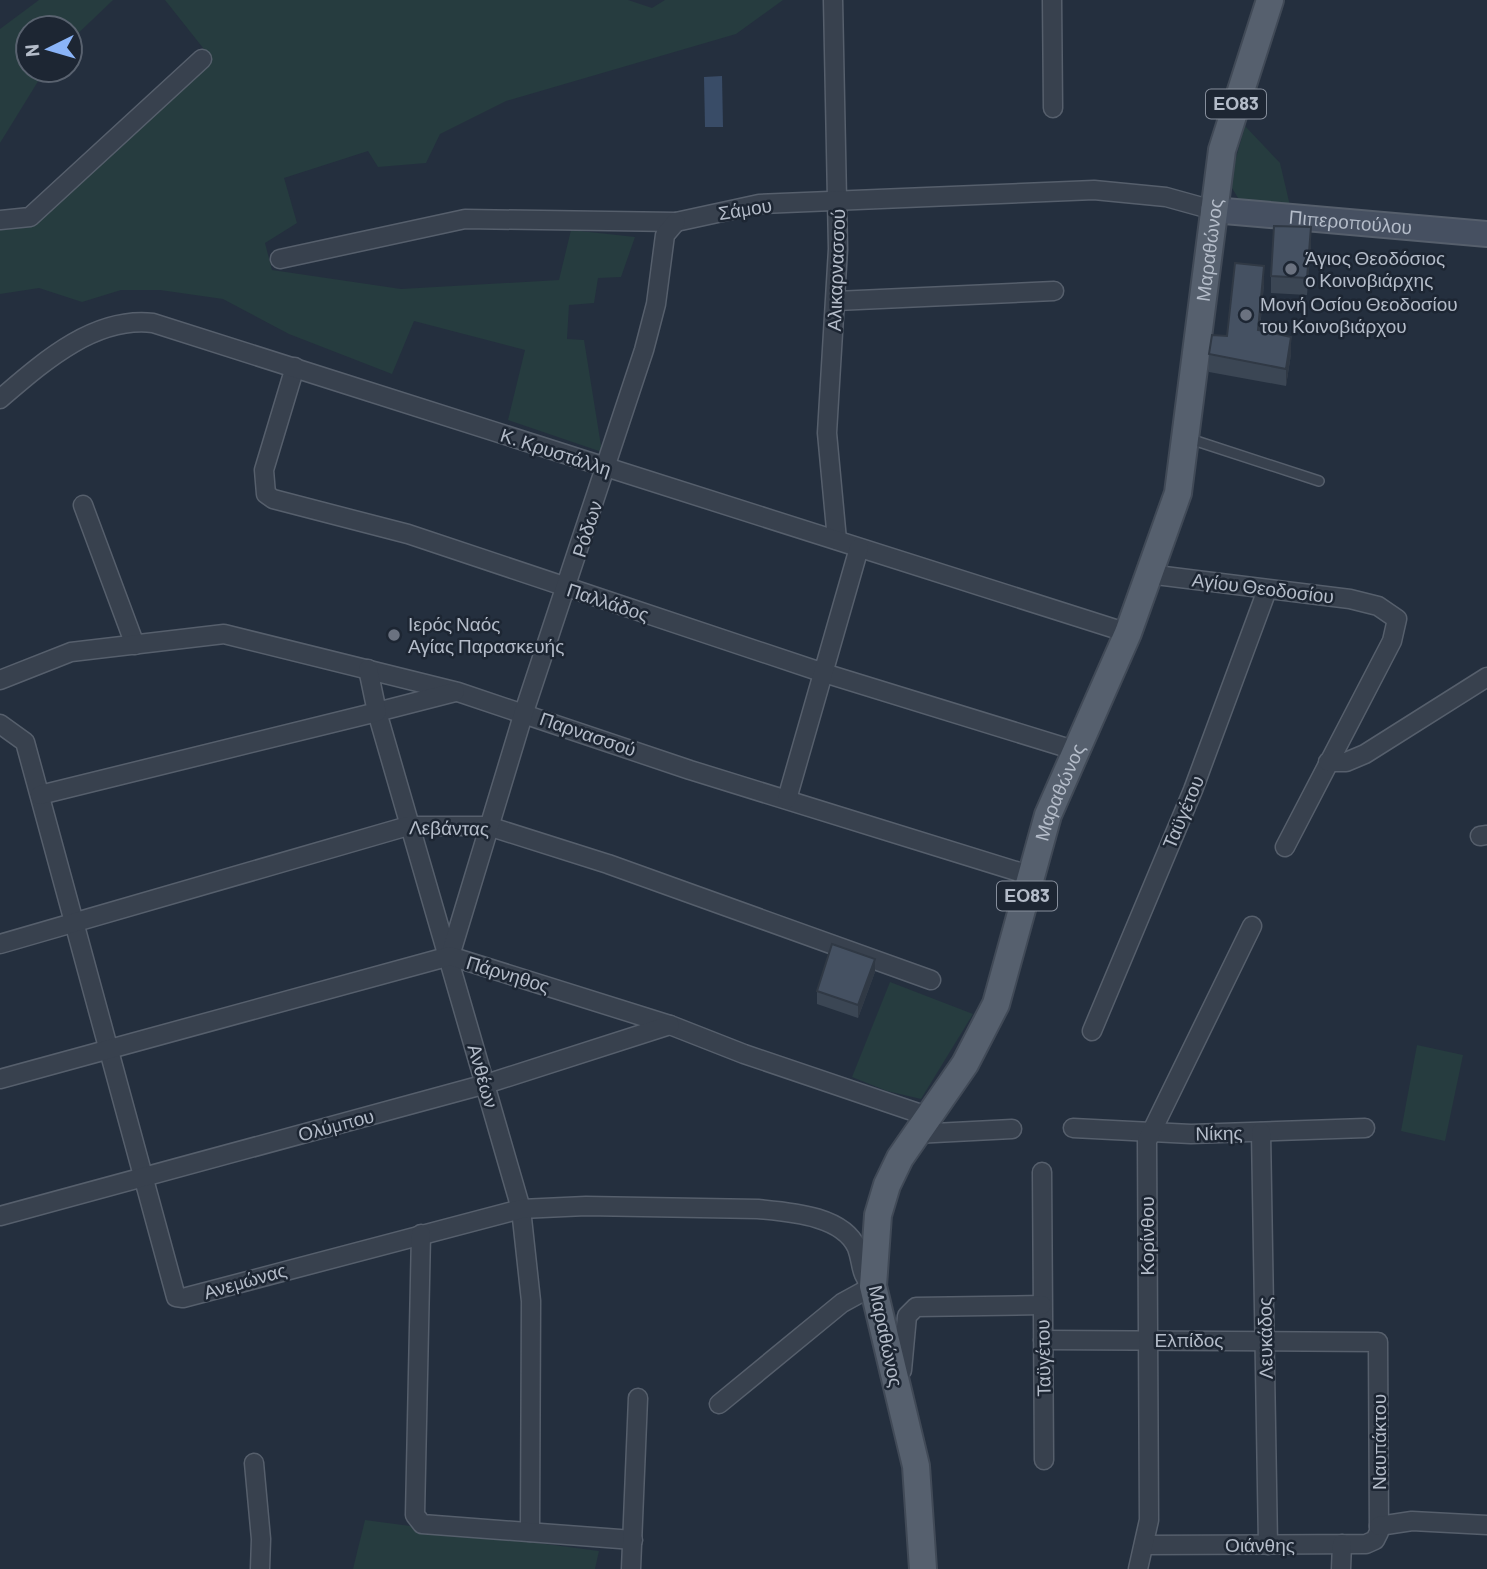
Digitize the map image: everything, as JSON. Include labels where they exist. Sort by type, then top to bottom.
[{"type":"main road","name":"Μαραθώνος","points":[[923,1569],[916,1466],[873,1286],[878,1215],[887,1185],[921,1125],[965,1064],[990,1019],[1003,984],[1048,815],[1128,633],[1178,493],[1222,150],[1270,0]]},
{"type":"street","name":"Αλικαρνασσού","points":[[833,0],[838,201],[836,301],[827,433],[837,540]]},
{"type":"street","points":[[1052,0],[1054,108]]},
{"type":"street","points":[[0,220],[30,217],[202,59]]},
{"type":"street","name":"Σάμου","points":[[280,259],[465,219],[676,222],[744,206],[1094,190],[1166,197],[1213,210]]},
{"type":"street","name":"Πιπεροπούλου","points":[[1213,210],[1487,234]]},
{"type":"street","name":"Ρόδων","points":[[450,956],[524,712],[567,589],[644,350],[656,304],[664,238],[667,230],[676,222]]},
{"type":"street","points":[[836,301],[1054,291]]},
{"type":"street","name":"Κ. Κρυστάλλη","points":[[0,399],[62,351],[124,322],[171,327],[1128,633]]},
{"type":"street","name":"Παλλάδος","points":[[295,367],[269,449],[263,480],[266,494],[293,505],[408,534],[824,673],[1077,751]]},
{"type":"street","points":[[0,680],[71,652],[135,645],[83,505]]},
{"type":"street","points":[[787,799],[859,548]]},
{"type":"street","name":"Αγίου Θεοδοσίου","points":[[1148,574],[1350,599],[1378,606],[1396,619],[1392,641],[1328,762]]},
{"type":"street","name":"Ταϋγέτου","points":[[1091,1031],[1193,790],[1267,590]]},
{"type":"street","name":"Παρνασσού","points":[[135,645],[224,634],[458,692],[690,770],[1032,876]]},
{"type":"street","name":"Ανθέων","points":[[368,669],[408,825],[450,956],[521,1209],[531,1301],[530,1532]]},
{"type":"street","points":[[1285,847],[1328,762],[1346,762],[1365,754],[1487,677]]},
{"type":"street","points":[[40,795],[458,692]]},
{"type":"street","name":"Ανεμώνας","points":[[0,724],[25,741],[176,1297],[183,1298],[521,1209],[650,1206],[794,1213],[825,1223],[848,1235],[857,1248],[862,1274],[873,1286]]},
{"type":"street","name":"Λεβάντας","points":[[0,944],[408,825],[488,826],[608,864],[932,980]]},
{"type":"street","name":"Κορίνθου","points":[[1138,1569],[1149,1520],[1147,1141],[1252,926]]},
{"type":"street","name":"Πάρνηθος","points":[[0,1079],[450,956],[670,1025],[921,1125]]},
{"type":"street","name":"Ολύμπου","points":[[0,1216],[486,1084],[670,1025]]},
{"type":"street","points":[[921,1125],[1012,1129]]},
{"type":"street","name":"Νίκης","points":[[1073,1128],[1150,1132],[1365,1128]]},
{"type":"street","name":"Λευκάδος","points":[[1261,1132],[1268,1545]]},
{"type":"street","name":"Ταϋγέτου","points":[[1042,1172],[1044,1460]]},
{"type":"street","points":[[421,1234],[415,1515],[422,1524],[633,1540]]},
{"type":"street","points":[[719,1404],[842,1303],[873,1286]]},
{"type":"street","points":[[894,1374],[902,1370],[907,1316],[916,1307],[1042,1305]]},
{"type":"street","name":"Ελπίδος","points":[[1043,1340],[1378,1342]]},
{"type":"street","name":"Ναυπάκτου","points":[[1377,1533],[1378,1342]]},
{"type":"street","points":[[631,1569],[639,1398]]},
{"type":"street","points":[[254,1463],[261,1539],[260,1569]]},
{"type":"street","name":"Οιάνθης","points":[[1144,1545],[1342,1544],[1412,1521],[1487,1525]]},
{"type":"street","points":[[1341,1569],[1342,1544]]},
{"type":"lane","points":[[1185,438],[1319,481]]},
{"type":"green space","points":[[39,0],[113,0],[84,28],[84,14],[20,14]]},
{"type":"green space","points":[[165,0],[628,0],[652,8],[665,0],[783,0],[736,34],[506,101],[440,134],[426,163],[378,167],[368,151],[284,178],[297,223],[265,243],[272,270],[401,289],[559,280],[571,230],[635,237],[621,277],[598,278],[594,303],[569,305],[567,339],[584,340],[602,452],[508,420],[525,350],[414,321],[392,374],[289,334],[223,299],[160,290],[121,290],[82,302],[39,288],[0,294],[0,225],[13,229],[34,225],[211,58]]},
{"type":"green space","points":[[14,19],[14,84],[36,84],[0,143],[0,29]]},
{"type":"green space","points":[[1245,126],[1280,163],[1291,210],[1241,203],[1229,183]]},
{"type":"green space","points":[[890,982],[973,1014],[921,1099],[887,1091],[852,1077]]},
{"type":"green space","points":[[1417,1045],[1463,1055],[1445,1141],[1401,1131]]},
{"type":"green space","points":[[365,1520],[599,1551],[595,1569],[353,1569]]},
{"type":"water","points":[[722,76],[723,127],[705,127],[704,77]]},
{"type":"building","name":"Άγιος Θεοδόσιος ο Κοινοβιάρχης","points":[[1274,226],[1311,227],[1307,278],[1271,276]]},
{"type":"building","name":"Μονή Οσίου Θεοδοσίου του Κοινοβιάρχου","points":[[1235,263],[1264,266],[1258,330],[1291,337],[1286,369],[1209,354],[1212,335],[1227,336]]},
{"type":"building","points":[[832,944],[875,959],[858,1005],[817,991]]},
{"type":"place","name":"Άγιος Θεοδόσιος ο Κοινοβιάρχης","points":[[1291,269]]},
{"type":"place","name":"Μονή Οσίου Θεοδοσίου του Κοινοβιάρχου","points":[[1246,315]]},
{"type":"place","name":"Ιερός Ναός Αγίας Παρασκευής","points":[[394,635]]}]
